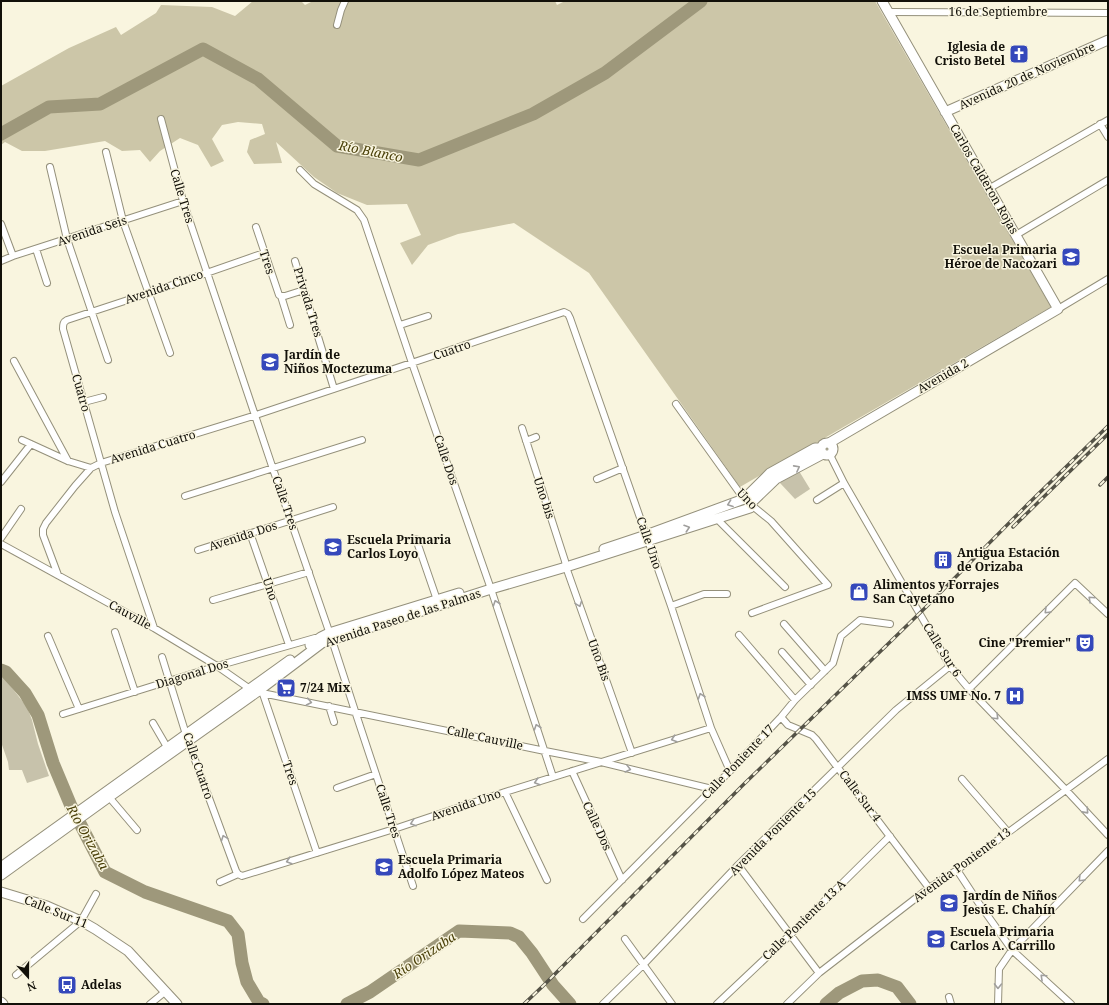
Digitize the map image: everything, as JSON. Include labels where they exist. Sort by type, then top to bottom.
[{"type":"street","points":[[337,25],[345,1]]},
{"type":"street","name":"Carlos Calderon Rojas","points":[[882,1],[1058,308]]},
{"type":"street","name":"16 de Septiembre","points":[[888,12],[1108,13]]},
{"type":"street","name":"Avenida 20 de Noviembre","points":[[945,112],[1108,40]]},
{"type":"street","name":"Calle Tres","points":[[161,119],[183,201],[309,572],[327,637],[355,712],[413,886]]},
{"type":"street","points":[[990,188],[1108,120]]},
{"type":"street","points":[[1100,124],[1108,137]]},
{"type":"street","points":[[106,152],[124,221],[170,353]]},
{"type":"street","points":[[50,167],[67,239],[108,360]]},
{"type":"street","name":"Calle Dos","points":[[300,170],[314,184],[357,210],[364,220],[490,586],[553,777]]},
{"type":"street","points":[[1016,235],[1108,180]]},
{"type":"street","name":"Avenida Seis","points":[[1,261],[183,201]]},
{"type":"street","points":[[1,224],[13,256]]},
{"type":"street","name":"Tres","points":[[256,227],[273,280],[279,295],[281,296],[290,325]]},
{"type":"street","points":[[36,249],[47,283]]},
{"type":"street","name":"Avenida Cinco","points":[[64,322],[264,253]]},
{"type":"street","name":"Privada Tres","points":[[295,261],[334,388]]},
{"type":"street","points":[[1058,308],[1108,279]]},
{"type":"street","points":[[281,296],[304,290]]},
{"type":"street","name":"Avenida 2","points":[[825,450],[1058,308]]},
{"type":"street","name":"Cuatro","points":[[334,388],[564,312],[568,314]]},
{"type":"street","name":"Calle Uno","points":[[568,314],[623,468],[712,728],[730,771]]},
{"type":"street","points":[[400,325],[428,316]]},
{"type":"street","name":"Cuatro","points":[[64,322],[63,329],[102,463]]},
{"type":"street","points":[[14,361],[68,461]]},
{"type":"street","name":"Avenida Cuatro","points":[[58,575],[43,535],[43,529],[75,486],[91,468],[102,463],[256,415],[334,388]]},
{"type":"street","points":[[84,402],[103,397]]},
{"type":"street","name":"Uno","points":[[676,404],[747,501],[771,521],[828,585],[752,613]]},
{"type":"street","name":"Uno bis","points":[[522,428],[566,564]]},
{"type":"street","points":[[526,441],[536,437]]},
{"type":"street","points":[[22,440],[68,461],[91,468]]},
{"type":"street","points":[[185,496],[362,440]]},
{"type":"street","points":[[1,482],[31,444]]},
{"type":"street","name":"Avenida Paseo de las Palmas","points":[[327,637],[647,538],[747,501],[770,473],[815,448],[825,450]]},
{"type":"street","name":"Calle Sur 6","points":[[825,450],[950,666],[969,689],[1108,835]]},
{"type":"street","points":[[102,463],[115,512],[154,628]]},
{"type":"street","points":[[597,479],[623,468]]},
{"type":"street","points":[[817,500],[844,484]]},
{"type":"street","name":"Avenida Paseo de las Palmas","points":[[647,538],[717,519],[750,508],[747,501]]},
{"type":"street","name":"Avenida Dos","points":[[198,550],[333,507]]},
{"type":"street","points":[[1,538],[21,509]]},
{"type":"street","points":[[717,519],[785,587]]},
{"type":"street","name":"Uno","points":[[250,533],[289,645]]},
{"type":"street","points":[[416,539],[436,600]]},
{"type":"street","name":"Cauville","points":[[1,544],[154,628],[217,666],[256,692]]},
{"type":"street","name":"Uno Bis","points":[[566,564],[632,753]]},
{"type":"street","points":[[213,600],[309,572]]},
{"type":"street","points":[[969,689],[1075,584],[1108,614]]},
{"type":"street","name":"Avenida Paseo de las Palmas","points":[[88,808],[109,797],[188,737],[256,692],[327,637],[436,600],[490,586]]},
{"type":"street","points":[[671,606],[704,594],[727,594]]},
{"type":"street","name":"Calle Poniente 17","points":[[583,919],[730,771],[795,700],[833,663],[841,636],[860,620],[890,624]]},
{"type":"street","points":[[784,624],[825,671]]},
{"type":"street","points":[[115,632],[135,692]]},
{"type":"street","points":[[738,635],[795,700]]},
{"type":"street","points":[[48,636],[79,709]]},
{"type":"street","name":"Diagonal Dos","points":[[63,714],[289,645],[327,637]]},
{"type":"street","points":[[782,652],[811,685]]},
{"type":"street","name":"Calle Cuatro","points":[[162,657],[188,737],[238,874]]},
{"type":"street","name":"Avenida Poniente 15","points":[[602,1004],[644,964],[738,866],[896,710],[950,666]]},
{"type":"street","name":"Tres","points":[[256,692],[317,853]]},
{"type":"street","name":"Calle Cauville","points":[[256,692],[545,750],[712,789]]},
{"type":"street","points":[[329,706],[334,722]]},
{"type":"street","name":"Calle Sur 4","points":[[781,717],[788,725],[812,735],[816,739],[929,888]]},
{"type":"street","points":[[154,723],[167,747]]},
{"type":"street","name":"Avenida Uno","points":[[220,882],[238,874],[242,876],[317,853],[505,792],[712,728]]},
{"type":"street","name":"Avenida Paseo de las Palmas","points":[[1,875],[167,747],[188,737]]},
{"type":"street","name":"Avenida Poniente 13","points":[[787,1004],[819,973],[929,888],[957,870],[1066,790],[1106,763]]},
{"type":"street","name":"Calle Dos","points":[[572,771],[622,880]]},
{"type":"street","points":[[337,788],[376,774]]},
{"type":"street","points":[[962,779],[1008,832]]},
{"type":"street","points":[[505,792],[547,880]]},
{"type":"street","points":[[109,797],[137,830]]},
{"type":"street","name":"Avenida Paseo de las Palmas","points":[[1,866],[70,821]]},
{"type":"street","name":"Calle Poniente 13 A","points":[[717,1004],[790,935],[890,836]]},
{"type":"street","points":[[998,1004],[999,969],[1012,950],[1108,851]]},
{"type":"street","points":[[738,866],[819,973]]},
{"type":"street","points":[[957,870],[1012,950],[1071,1004]]},
{"type":"street","name":"Calle Sur 11","points":[[1,892],[47,906],[95,929],[128,951],[177,1004]]},
{"type":"street","points":[[16,975],[81,921],[96,894]]},
{"type":"street","points":[[625,939],[672,1004]]},
{"type":"street","points":[[150,1004],[166,991]]},
{"type":"street","points":[[949,997],[951,1004]]},
{"type":"shaded area","points":[[253,1],[301,1],[305,5],[313,1],[555,1],[557,5],[565,1],[875,1],[1051,307],[740,487],[589,273],[514,223],[458,234],[428,245],[412,265],[400,243],[421,235],[407,204],[367,205],[337,193],[314,177],[276,142],[282,163],[254,164],[247,152],[250,140],[265,134],[262,124],[238,122],[222,125],[212,139],[224,161],[211,167],[198,145],[180,138],[160,151],[150,162],[140,150],[122,151],[105,141],[45,151],[22,151],[5,142],[1,145],[1,86],[69,48],[116,27],[121,35],[156,13],[161,5],[212,7],[235,16]]},
{"type":"shaded area","points":[[799,471],[810,489],[795,499],[780,483]]},
{"type":"shaded area","points":[[1,674],[27,707],[49,776],[27,783],[22,770],[9,770],[8,762],[1,742]]},
{"type":"waterway","name":"Río Blanco","points":[[1,134],[49,107],[100,104],[203,49],[258,79],[337,146],[419,160],[533,114],[605,73],[701,1]]},
{"type":"waterway","name":"Río Orizaba","points":[[1,670],[6,672],[25,693],[38,715],[53,763],[71,806],[105,872],[145,892],[228,921],[238,934],[242,963],[247,982],[259,1002],[263,1004]]},
{"type":"waterway","name":"Río Orizaba","points":[[347,1004],[370,992],[459,931],[510,933],[519,937],[532,953],[553,985],[570,1004]]},
{"type":"waterway","name":"Río Orizaba","points":[[826,1004],[839,993],[862,981],[878,980],[897,987],[910,1004]]},
{"type":"railway","points":[[524,1004],[743,785],[926,607],[1108,426]]},
{"type":"railway","points":[[1013,527],[1108,434]]},
{"type":"railway","points":[[1100,485],[1108,477]]},
{"type":"place","name":"Iglesia de Cristo Betel","points":[[1019,54]]},
{"type":"place","name":"Escuela Primaria Héroe de Nacozari","points":[[1071,257]]},
{"type":"place","name":"Jardín de Niños Moctezuma","points":[[270,362]]},
{"type":"place","name":"Escuela Primaria Carlos Loyo","points":[[333,547]]},
{"type":"place","name":"Antigua Estación de Orizaba","points":[[943,560]]},
{"type":"place","name":"Alimentos y Forrajes San Cayetano","points":[[859,592]]},
{"type":"place","name":"Cine \"Premier\"","points":[[1085,643]]},
{"type":"place","name":"7/24 Mix","points":[[286,688]]},
{"type":"place","name":"IMSS UMF No. 7","points":[[1015,696]]},
{"type":"place","name":"Escuela Primaria Adolfo López Mateos","points":[[384,867]]},
{"type":"place","name":"Jardín de Niños Jesús E. Chahín","points":[[949,903]]},
{"type":"place","name":"Escuela Primaria Carlos A. Carrillo","points":[[936,939]]},
{"type":"place","name":"Adelas","points":[[67,985]]}]
